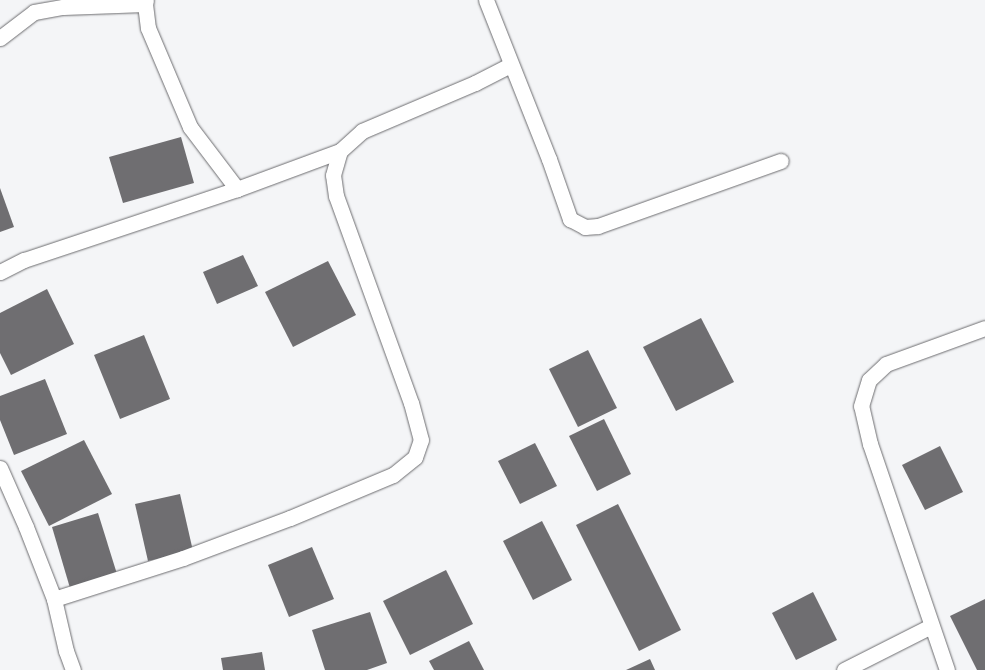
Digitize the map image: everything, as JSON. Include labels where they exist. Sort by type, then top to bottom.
[{"type":"street","points":[[486,0],[510,65],[549,158],[570,219],[585,226],[598,226],[781,161]]},
{"type":"street","points":[[0,38],[34,12],[63,6],[146,2],[148,28],[190,127],[237,190]]},
{"type":"street","points":[[0,272],[24,260],[237,190],[340,151],[362,131],[475,84],[510,65]]},
{"type":"street","points":[[54,599],[183,558],[290,518],[393,475],[415,457],[421,440],[411,403],[336,196],[334,175],[340,151]]},
{"type":"street","points":[[947,670],[870,444],[861,406],[869,380],[886,364],[985,328]]},
{"type":"street","points":[[1,476],[26,527],[54,599],[66,651],[73,670]]},
{"type":"street","points":[[844,670],[931,626]]},
{"type":"building","points":[[181,137],[194,183],[123,203],[109,157]]},
{"type":"building","points":[[0,188],[14,227],[0,232]]},
{"type":"building","points":[[243,255],[258,286],[217,304],[203,272]]},
{"type":"building","points":[[328,261],[356,315],[293,347],[265,292]]},
{"type":"building","points":[[47,289],[74,344],[11,375],[0,353],[0,313]]},
{"type":"building","points":[[701,318],[734,382],[676,411],[643,347]]},
{"type":"building","points":[[144,335],[170,399],[120,419],[94,355]]},
{"type":"building","points":[[588,350],[617,408],[578,427],[549,369]]},
{"type":"building","points":[[45,379],[67,434],[14,455],[0,420],[0,396]]},
{"type":"building","points":[[604,419],[631,474],[597,491],[569,436]]},
{"type":"building","points":[[84,440],[112,494],[49,526],[21,471]]},
{"type":"building","points":[[535,443],[557,486],[520,504],[498,461]]},
{"type":"building","points":[[940,446],[963,492],[925,510],[902,465]]},
{"type":"building","points":[[180,494],[193,551],[148,561],[135,504]]},
{"type":"building","points":[[618,504],[681,630],[639,651],[576,525]]},
{"type":"building","points":[[98,513],[117,574],[70,588],[52,527]]},
{"type":"building","points":[[542,521],[572,580],[533,600],[503,541]]},
{"type":"building","points":[[312,547],[334,599],[289,617],[268,565]]},
{"type":"building","points":[[446,570],[473,624],[410,655],[383,601]]},
{"type":"building","points":[[813,592],[837,640],[796,660],[772,613]]},
{"type":"building","points":[[985,599],[985,670],[977,670],[950,616]]},
{"type":"building","points":[[370,612],[387,663],[367,670],[325,670],[312,630]]},
{"type":"building","points":[[469,641],[484,670],[434,670],[429,661]]},
{"type":"building","points":[[262,652],[265,670],[223,670],[221,658]]},
{"type":"building","points":[[650,659],[655,670],[626,670]]}]
